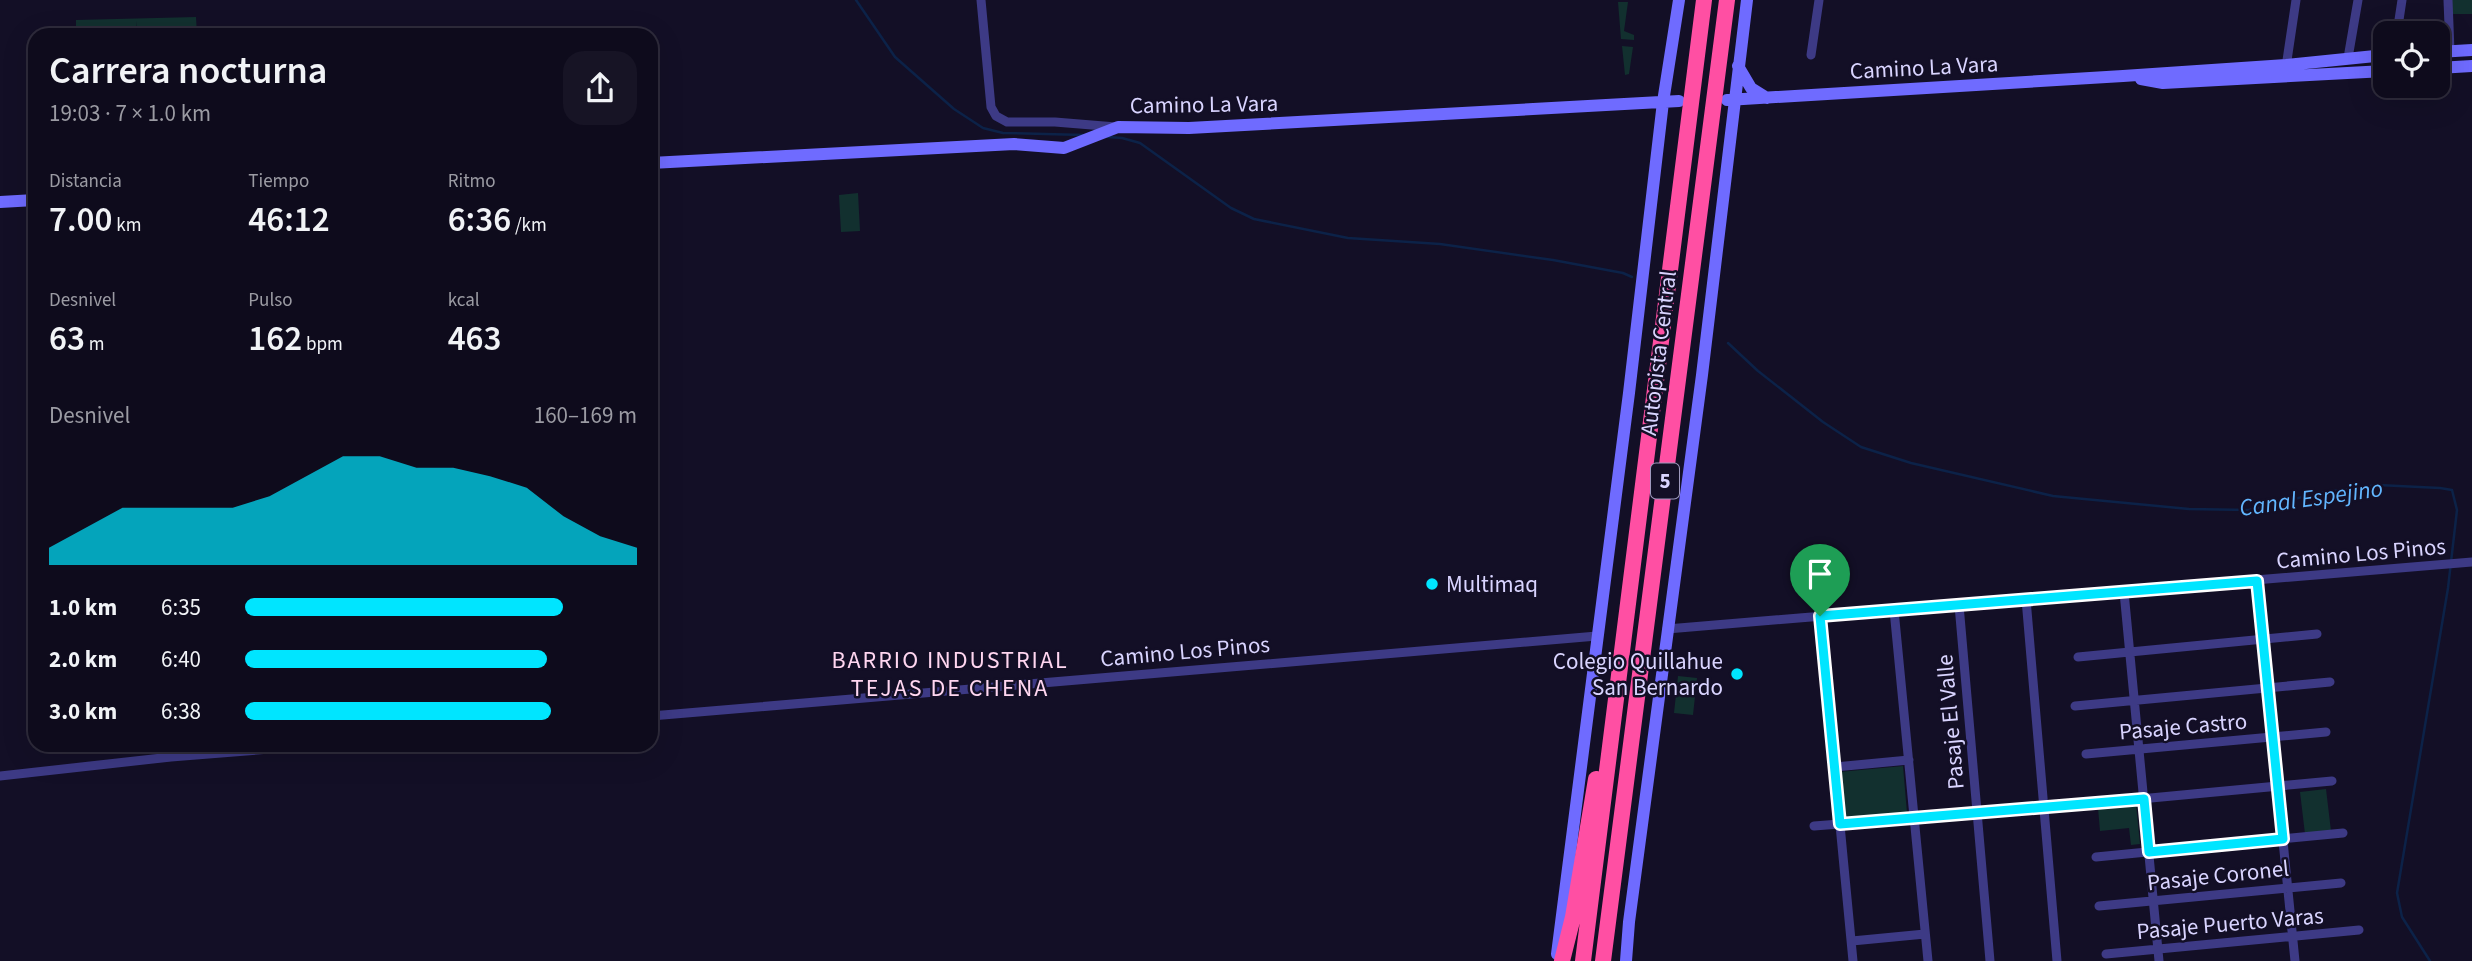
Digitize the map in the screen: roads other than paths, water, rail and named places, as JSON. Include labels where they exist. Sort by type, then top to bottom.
[{"type":"highway","name":"Autopista Central","points":[[1583,961],[1704,0]]},
{"type":"highway","name":"Autopista Central","points":[[1603,961],[1727,0]]},
{"type":"highway","points":[[1562,961],[1572,925],[1594,788],[1611,730]]},
{"type":"street","points":[[981,0],[991,107],[996,117],[1007,122],[1055,122],[1113,129]]},
{"type":"street","points":[[1556,961],[1629,393],[1663,102],[1679,0]]},
{"type":"street","points":[[1626,961],[1702,374],[1730,100],[1747,0]]},
{"type":"street","points":[[1811,55],[1819,0]]},
{"type":"street","points":[[2285,71],[2296,0]]},
{"type":"street","points":[[2347,58],[2358,0]]},
{"type":"street","points":[[2399,21],[2402,0]]},
{"type":"street","points":[[2446,21],[2448,0]]},
{"type":"street","points":[[2450,51],[2472,50]]},
{"type":"street","name":"Camino La Vara","points":[[2285,71],[2347,58],[2373,56]]},
{"type":"street","points":[[1738,65],[1751,88],[1767,98]]},
{"type":"street","points":[[2450,67],[2472,66]]},
{"type":"street","name":"Camino La Vara","points":[[1730,100],[2123,76],[2373,71]]},
{"type":"street","name":"Camino La Vara","points":[[658,163],[1014,144],[1064,148],[1113,129],[1189,128],[1679,101]]},
{"type":"street","points":[[0,202],[28,200]]},
{"type":"street","name":"Camino Los Pinos","points":[[1667,629],[2468,563]]},
{"type":"street","points":[[2257,581],[2295,961]]},
{"type":"street","points":[[2124,592],[2159,961]]},
{"type":"street","points":[[2026,600],[2057,961]]},
{"type":"street","name":"Pasaje El Valle","points":[[1959,605],[1990,961]]},
{"type":"street","points":[[1894,610],[1928,961]]},
{"type":"street","points":[[1820,616],[1853,961]]},
{"type":"street","points":[[2078,657],[2317,634]]},
{"type":"street","name":"Camino Los Pinos","points":[[658,715],[1597,636]]},
{"type":"street","points":[[2075,706],[2330,682]]},
{"type":"street","name":"Pasaje Castro","points":[[2086,754],[2326,732]]},
{"type":"street","points":[[0,776],[233,752]]},
{"type":"street","points":[[1835,767],[1909,760]]},
{"type":"street","points":[[1814,826],[2332,781]]},
{"type":"street","points":[[2095,858],[2343,833]]},
{"type":"street","name":"Pasaje Coronel","points":[[2099,906],[2341,883]]},
{"type":"street","name":"Pasaje Puerto Varas","points":[[2106,954],[2359,930]]},
{"type":"street","points":[[1852,941],[1925,934]]},
{"type":"waterway","points":[[856,0],[895,57],[954,109],[983,128],[1003,133],[1084,135]]},
{"type":"waterway","points":[[1108,137],[1140,143],[1231,208],[1254,219],[1348,238],[1440,244],[1553,260],[1632,277]]},
{"type":"waterway","name":"Canal Espejino","points":[[1728,343],[1758,371],[1823,422],[1861,447],[1911,463],[2053,496],[2189,509],[2249,510],[2319,493],[2378,485],[2452,490],[2457,510],[2448,588],[2397,893],[2402,917],[2430,961]]},
{"type":"place","name":"Multimaq","points":[[1432,584]]},
{"type":"place","name":"Colegio Quillahue San Bernardo","points":[[1737,674]]},
{"type":"district","name":"BARRIO INDUSTRIAL TEJAS DE CHENA","points":[[950,674]]}]
